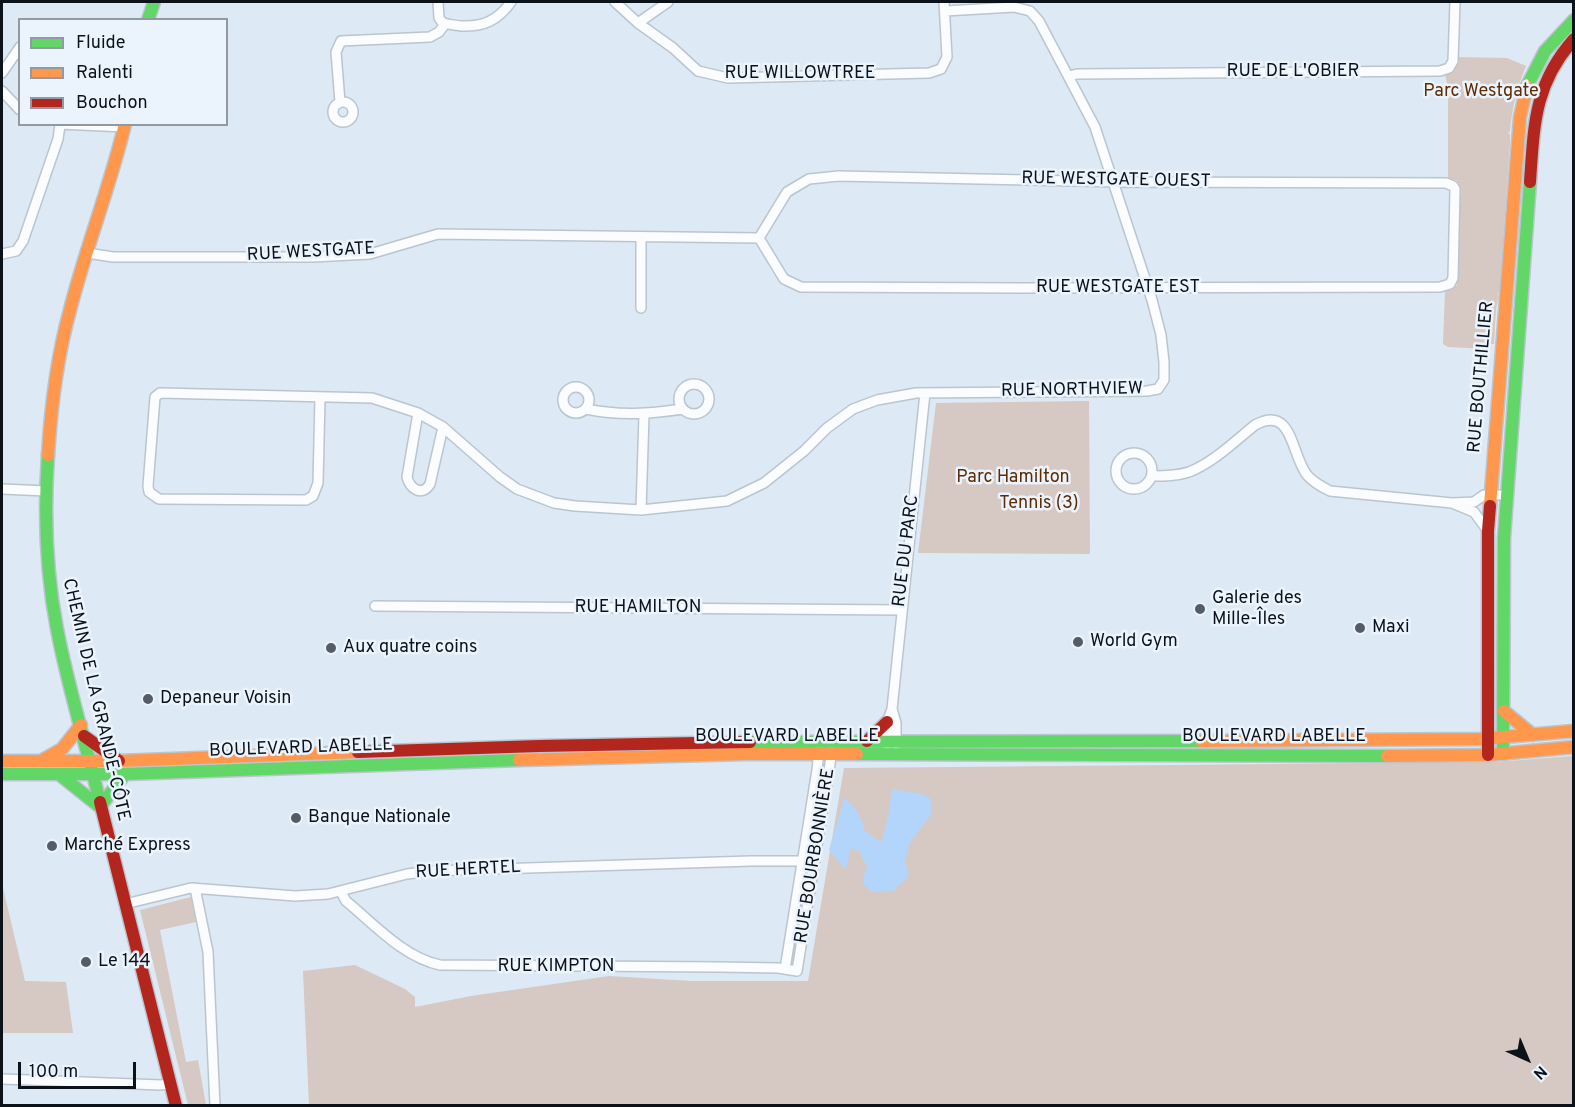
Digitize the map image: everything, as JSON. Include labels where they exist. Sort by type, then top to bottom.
[{"type":"main road","points":[[149,18],[154,2]]},
{"type":"main road","name":"RUE BOUTHILLIER","points":[[1488,755],[1485,526],[1491,494],[1521,113],[1526,89],[1539,60],[1551,43],[1574,20]]},
{"type":"main road","name":"RUE BOUTHILLIER","points":[[1503,754],[1503,558],[1535,116],[1546,78],[1562,52],[1574,39]]},
{"type":"main road","name":"CHEMIN DE LA GRANDE-CÔTE","points":[[125,126],[112,178],[68,313],[57,370],[51,413],[46,491],[46,550],[51,602],[176,1106]]},
{"type":"main road","points":[[1504,711],[1533,735]]},
{"type":"main road","points":[[867,741],[887,722]]},
{"type":"main road","points":[[39,762],[62,748],[83,730],[120,760]]},
{"type":"main road","name":"BOULEVARD LABELLE","points":[[832,748],[867,741],[1488,738],[1574,731]]},
{"type":"main road","name":"BOULEVARD LABELLE","points":[[2,761],[90,761],[539,746],[832,748],[891,754],[1488,755],[1574,747]]},
{"type":"main road","name":"BOULEVARD LABELLE","points":[[2,774],[125,774],[819,748]]},
{"type":"main road","points":[[60,775],[100,807],[125,774]]},
{"type":"street","points":[[438,2],[440,18],[445,24],[468,26],[488,23],[499,16],[511,2]]},
{"type":"street","name":"RUE WILLOWTREE","points":[[615,2],[698,71],[728,78],[929,73],[942,69],[947,57],[944,6]]},
{"type":"street","points":[[638,23],[668,2]]},
{"type":"street","points":[[944,6],[1009,7],[1032,12],[1037,2]]},
{"type":"street","name":"RUE DE L'OBIER","points":[[1069,76],[1077,74],[1440,71],[1449,68],[1453,61],[1455,2]]},
{"type":"street","name":"RUE NORTHVIEW","points":[[925,393],[1147,391],[1158,389],[1164,380],[1161,335],[1095,127],[1039,21],[1032,12]]},
{"type":"street","points":[[340,102],[336,52],[341,41],[430,37],[439,32],[445,24]]},
{"type":"street","points":[[2,73],[18,50]]},
{"type":"street","points":[[2,91],[18,108]]},
{"type":"street","points":[[2,254],[16,251],[23,241],[58,139],[60,126]]},
{"type":"street","name":"RUE WESTGATE OUEST","points":[[759,238],[787,192],[809,179],[839,176],[1112,181],[1446,183],[1455,189],[1455,234]]},
{"type":"street","name":"RUE WESTGATE","points":[[87,253],[121,257],[313,257],[370,254],[438,234],[759,238]]},
{"type":"street","name":"RUE WESTGATE EST","points":[[759,238],[784,279],[801,287],[1443,287],[1450,284],[1454,278],[1455,234]]},
{"type":"street","points":[[641,237],[641,308]]},
{"type":"street","points":[[320,396],[318,483],[313,496],[306,500],[159,499],[149,492],[155,397],[160,393],[320,396],[372,398],[418,413],[443,427],[517,489],[554,503],[641,510],[727,501],[764,483],[804,451],[827,428],[853,409],[887,398],[925,393]]},
{"type":"street","name":"RUE DU PARC","points":[[891,754],[887,722],[892,709],[925,393]]},
{"type":"street","points":[[586,408],[612,414],[644,415],[683,409]]},
{"type":"street","points":[[418,413],[407,477],[409,485],[414,490],[427,489],[430,484],[443,427]]},
{"type":"street","points":[[641,510],[644,415]]},
{"type":"street","points":[[1152,476],[1173,476],[1188,472],[1203,465],[1255,425],[1265,420],[1273,420],[1282,423],[1288,431],[1307,475],[1330,491],[1452,503],[1476,501],[1481,495],[1507,495]]},
{"type":"street","points":[[1135,452],[1150,461],[1152,476],[1144,486],[1128,489],[1118,480],[1116,468],[1120,459],[1135,452]]},
{"type":"street","points":[[2,489],[46,491]]},
{"type":"street","points":[[1474,512],[1477,507],[1476,501]]},
{"type":"street","points":[[1452,503],[1474,512],[1485,526]]},
{"type":"street","name":"RUE HAMILTON","points":[[375,606],[901,610]]},
{"type":"street","name":"RUE DU PARC","points":[[891,741],[896,723],[892,709]]},
{"type":"street","name":"RUE BOURBONNIÈRE","points":[[785,969],[819,748]]},
{"type":"street","name":"RUE BOURBONNIÈRE","points":[[797,971],[832,748]]},
{"type":"street","name":"RUE HERTEL","points":[[125,904],[195,888],[295,896],[341,892],[407,874],[432,871],[815,861]]},
{"type":"street","points":[[195,888],[208,962],[215,1106]]},
{"type":"street","name":"RUE KIMPTON","points":[[341,892],[346,901],[404,948],[423,960],[440,965],[666,966],[797,971]]},
{"type":"street","points":[[2,1079],[161,1086],[171,1084]]},
{"type":"green space","name":"Parc Westgate","points":[[1457,57],[1507,58],[1526,66],[1508,133],[1510,143],[1500,287],[1494,344],[1489,344],[1489,349],[1448,347],[1443,344],[1445,291],[1457,285],[1459,184],[1456,180],[1448,180],[1448,87],[1445,75],[1454,71]]},
{"type":"green space","name":"Parc Hamilton","points":[[1089,401],[1090,554],[918,553],[936,403]]},
{"type":"green space","points":[[1573,756],[1573,1105],[309,1105],[303,971],[355,965],[405,989],[415,997],[415,1007],[471,996],[609,976],[691,981],[808,981],[844,768],[1495,762]]},
{"type":"green space","points":[[2,888],[25,981],[66,982],[73,1033],[2,1033]]},
{"type":"green space","points":[[191,897],[196,922],[160,930],[186,1062],[198,1060],[206,1105],[188,1105],[140,910]]},
{"type":"water","points":[[892,789],[923,794],[931,799],[931,814],[910,843],[905,862],[909,876],[893,891],[873,892],[865,886],[862,880],[867,867],[859,851],[851,848],[846,870],[829,850],[844,798],[857,812],[864,830],[881,842]]},
{"type":"traffic: fast","points":[[149,18],[154,2]]},
{"type":"traffic: fast","points":[[1527,86],[1545,51],[1574,20]]},
{"type":"traffic: fast","points":[[1503,754],[1504,538],[1530,182]]},
{"type":"traffic: fast","points":[[48,455],[47,542],[53,608],[66,672],[100,802]]},
{"type":"traffic: fast","points":[[750,742],[1201,741]]},
{"type":"traffic: fast","points":[[857,754],[1387,756]]},
{"type":"traffic: fast","points":[[2,774],[125,774],[519,760]]},
{"type":"traffic: fast","points":[[60,775],[100,807],[125,774]]},
{"type":"traffic: slow","points":[[1490,506],[1520,117],[1527,86]]},
{"type":"traffic: slow","points":[[48,455],[55,382],[65,328],[124,126]]},
{"type":"traffic: slow","points":[[1504,711],[1533,735]]},
{"type":"traffic: slow","points":[[41,761],[62,749],[81,725]]},
{"type":"traffic: slow","points":[[1201,741],[1480,739],[1574,731]]},
{"type":"traffic: slow","points":[[1387,756],[1488,755],[1574,747]]},
{"type":"traffic: slow","points":[[2,761],[119,761],[358,752]]},
{"type":"traffic: slow","points":[[519,760],[744,754],[857,754]]},
{"type":"traffic: jam","points":[[1530,182],[1538,106],[1551,72],[1574,39]]},
{"type":"traffic: jam","points":[[1488,755],[1490,506]]},
{"type":"traffic: jam","points":[[867,741],[887,722]]},
{"type":"traffic: jam","points":[[84,736],[119,761]]},
{"type":"traffic: jam","points":[[358,752],[750,742]]},
{"type":"traffic: jam","points":[[100,802],[176,1106]]},
{"type":"place","name":"Galerie des Mille-Îles","points":[[1200,609]]},
{"type":"place","name":"Maxi","points":[[1360,628]]},
{"type":"place","name":"World Gym","points":[[1078,642]]},
{"type":"place","name":"Aux quatre coins","points":[[331,648]]},
{"type":"place","name":"Depaneur Voisin","points":[[148,699]]},
{"type":"place","name":"Banque Nationale","points":[[296,818]]},
{"type":"place","name":"Marché Express","points":[[52,846]]},
{"type":"place","name":"Le 144","points":[[86,962]]},
{"type":"park label","name":"Tennis (3)","points":[[1039,504]]}]
